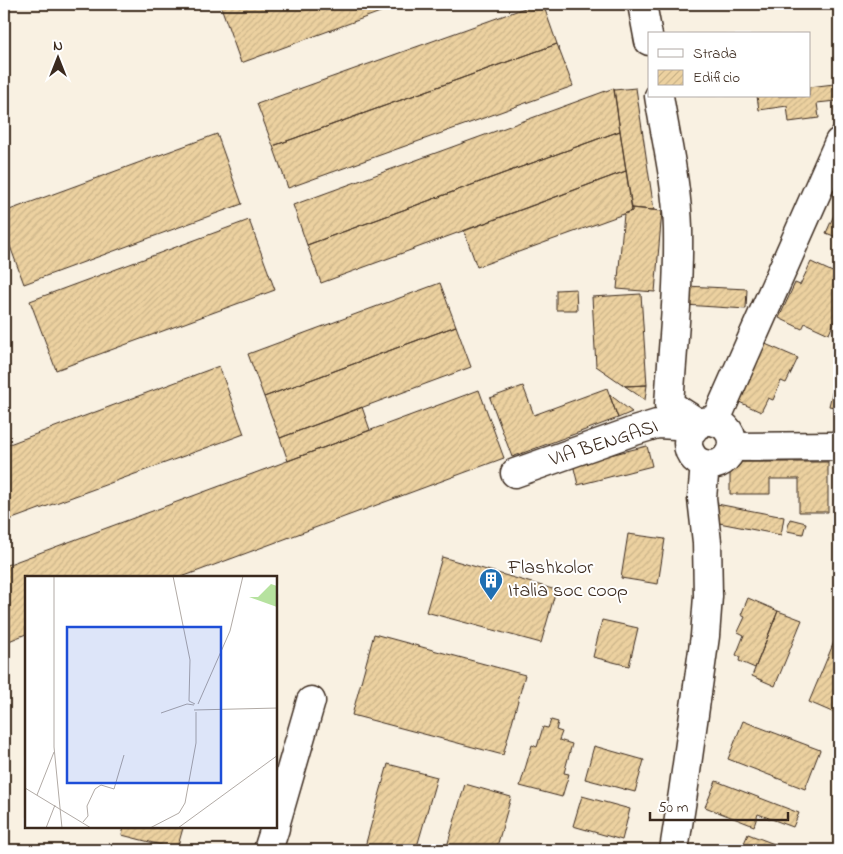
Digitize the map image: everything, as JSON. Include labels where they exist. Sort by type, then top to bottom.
[{"type":"street","points":[[642,4],[648,36]]},
{"type":"street","points":[[659,98],[674,182],[678,227],[669,404],[703,425],[724,426],[730,434],[732,446],[730,453],[724,460],[715,464],[706,464],[696,460],[690,453],[688,443],[690,434],[703,425],[839,142]]},
{"type":"street","name":"VIA BENGASI","points":[[515,474],[657,424],[703,425]]},
{"type":"street","points":[[732,446],[839,446]]},
{"type":"street","points":[[674,850],[705,636],[708,596],[702,498],[706,464]]},
{"type":"street","points":[[278,815],[311,701]]},
{"type":"street","points":[[268,850],[274,829]]},
{"type":"shaded area","points":[[4,4],[839,4],[839,850],[4,850]]},
{"type":"building","points":[[220,4],[402,4],[241,63]]},
{"type":"building","points":[[536,4],[543,4],[557,44],[273,146],[257,104]]},
{"type":"building","points":[[557,44],[573,86],[288,188],[273,146]]},
{"type":"building","points":[[834,84],[836,101],[817,103],[819,118],[789,122],[787,106],[759,110],[757,98],[810,98],[810,87]]},
{"type":"building","points":[[614,88],[620,131],[307,245],[293,205]]},
{"type":"building","points":[[636,88],[654,210],[632,208],[620,131],[614,90]]},
{"type":"building","points":[[620,131],[626,171],[321,283],[307,245]]},
{"type":"building","points":[[217,134],[242,204],[24,284],[4,230],[4,212]]},
{"type":"building","points":[[626,171],[632,211],[477,267],[464,231]]},
{"type":"building","points":[[839,207],[839,238],[826,233]]},
{"type":"building","points":[[632,208],[662,211],[655,292],[617,289],[624,214],[632,211]]},
{"type":"building","points":[[249,220],[275,290],[56,370],[30,301]]},
{"type":"building","points":[[811,262],[839,275],[839,310],[829,334],[805,323],[802,329],[779,318],[795,283],[800,285]]},
{"type":"building","points":[[440,283],[456,326],[264,397],[248,354]]},
{"type":"building","points":[[686,286],[747,289],[746,309],[685,305]]},
{"type":"building","points":[[576,289],[577,310],[556,310],[556,290]]},
{"type":"building","points":[[641,294],[647,385],[625,386],[596,366],[592,297]]},
{"type":"building","points":[[456,326],[471,367],[280,438],[264,397]]},
{"type":"building","points":[[763,343],[798,358],[786,383],[781,381],[773,400],[768,398],[761,412],[737,401]]},
{"type":"building","points":[[219,366],[244,434],[4,522],[4,446]]},
{"type":"building","points":[[836,377],[839,378],[839,408],[829,406]]},
{"type":"building","points":[[647,385],[645,400],[625,386]]},
{"type":"building","points":[[523,386],[534,415],[607,388],[618,418],[512,457],[490,398]]},
{"type":"building","points":[[479,390],[504,458],[184,576],[25,576],[25,634],[4,643],[4,566]]},
{"type":"building","points":[[609,394],[632,412],[618,418]]},
{"type":"building","points":[[362,407],[370,430],[288,461],[280,438]]},
{"type":"building","points":[[647,446],[652,466],[578,485],[573,464]]},
{"type":"building","points":[[736,462],[828,462],[828,512],[799,512],[799,479],[770,479],[770,494],[730,494],[730,472]]},
{"type":"building","points":[[717,504],[784,517],[781,535],[714,522]]},
{"type":"building","points":[[790,519],[806,523],[803,534],[787,531]]},
{"type":"building","points":[[628,534],[665,539],[658,584],[621,578]]},
{"type":"building","name":"Flashkolor Italia soc coop","points":[[442,557],[556,590],[541,643],[426,612]]},
{"type":"building","points":[[748,598],[778,611],[755,668],[739,661],[740,657],[736,655],[744,635],[738,632],[745,617],[741,615]]},
{"type":"building","points":[[778,611],[802,620],[775,686],[752,676]]},
{"type":"building","points":[[602,620],[638,628],[629,666],[593,657]]},
{"type":"building","points":[[374,634],[525,675],[503,755],[352,715]]},
{"type":"building","points":[[834,642],[839,645],[839,715],[809,702]]},
{"type":"building","points":[[551,720],[558,722],[556,730],[562,732],[559,740],[572,744],[564,773],[569,774],[562,797],[520,786],[532,745],[537,747],[543,727],[548,728]]},
{"type":"building","points":[[743,721],[820,750],[805,789],[728,759]]},
{"type":"building","points":[[594,746],[644,760],[635,792],[585,779]]},
{"type":"building","points":[[388,764],[437,777],[416,850],[364,850]]},
{"type":"building","points":[[716,781],[799,813],[793,827],[758,814],[754,826],[705,807]]},
{"type":"building","points":[[465,784],[511,797],[496,850],[446,850]]},
{"type":"building","points":[[582,796],[630,809],[622,840],[573,826]]},
{"type":"building","points":[[124,829],[183,829],[177,849],[122,835]]},
{"type":"building","points":[[748,834],[790,850],[741,850]]},
{"type":"place","name":"Flashkolor Italia soc coop","points":[[491,601]]}]
